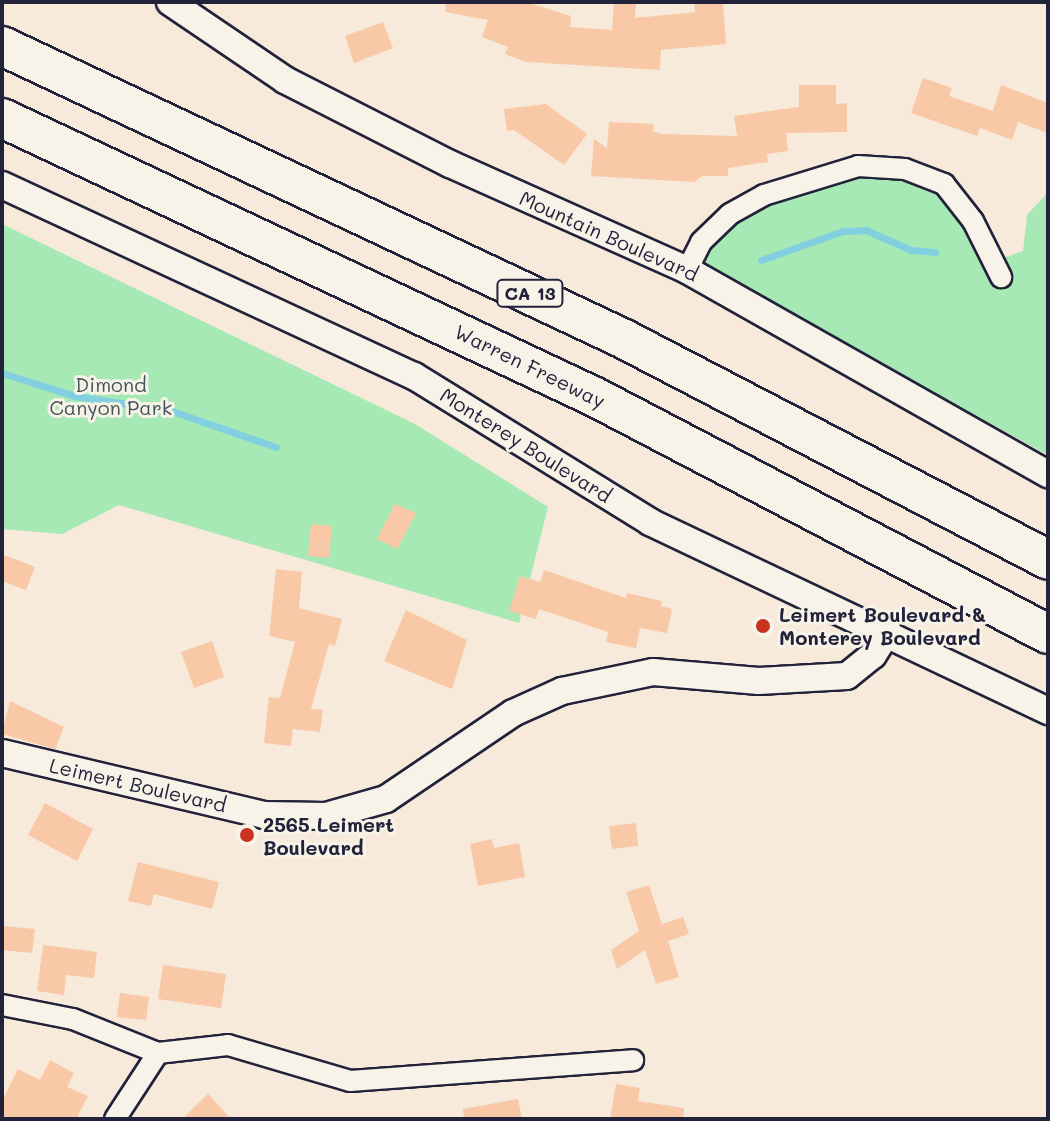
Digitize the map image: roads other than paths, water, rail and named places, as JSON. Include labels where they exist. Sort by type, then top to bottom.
[{"type":"highway","name":"CA 13","points":[[2,46],[624,339],[1048,560]]},
{"type":"highway","name":"Warren Freeway","points":[[2,118],[595,397],[1048,634]]},
{"type":"highway","points":[[2,126],[174,198]]},
{"type":"street","name":"Mountain Boulevard","points":[[170,2],[285,80],[450,164],[687,270],[1048,474]]},
{"type":"street","points":[[687,270],[701,242],[730,214],[764,195],[858,166],[905,169],[944,184],[973,221],[1001,277]]},
{"type":"street","name":"Monterey Boulevard","points":[[2,185],[414,376],[650,522],[888,631],[1048,711]]},
{"type":"street","name":"Leimert Boulevard","points":[[2,753],[264,815],[326,816],[386,799],[513,713],[562,691],[653,672],[759,681],[847,676],[873,655],[888,631]]},
{"type":"street","points":[[2,1005],[73,1019],[158,1053],[228,1045],[350,1081],[633,1060]]},
{"type":"street","points":[[115,1119],[158,1053]]},
{"type":"waterway","points":[[761,260],[843,231],[866,230],[911,250],[935,252]]},
{"type":"waterway","points":[[2,373],[75,396],[169,410],[276,447]]},
{"type":"place","name":"Leimert Boulevard & Monterey Boulevard","points":[[763,626]]},
{"type":"place","name":"2565 Leimert Boulevard","points":[[247,835]]},
{"type":"park label","name":"Dimond Canyon Park","points":[[111,396]]}]
